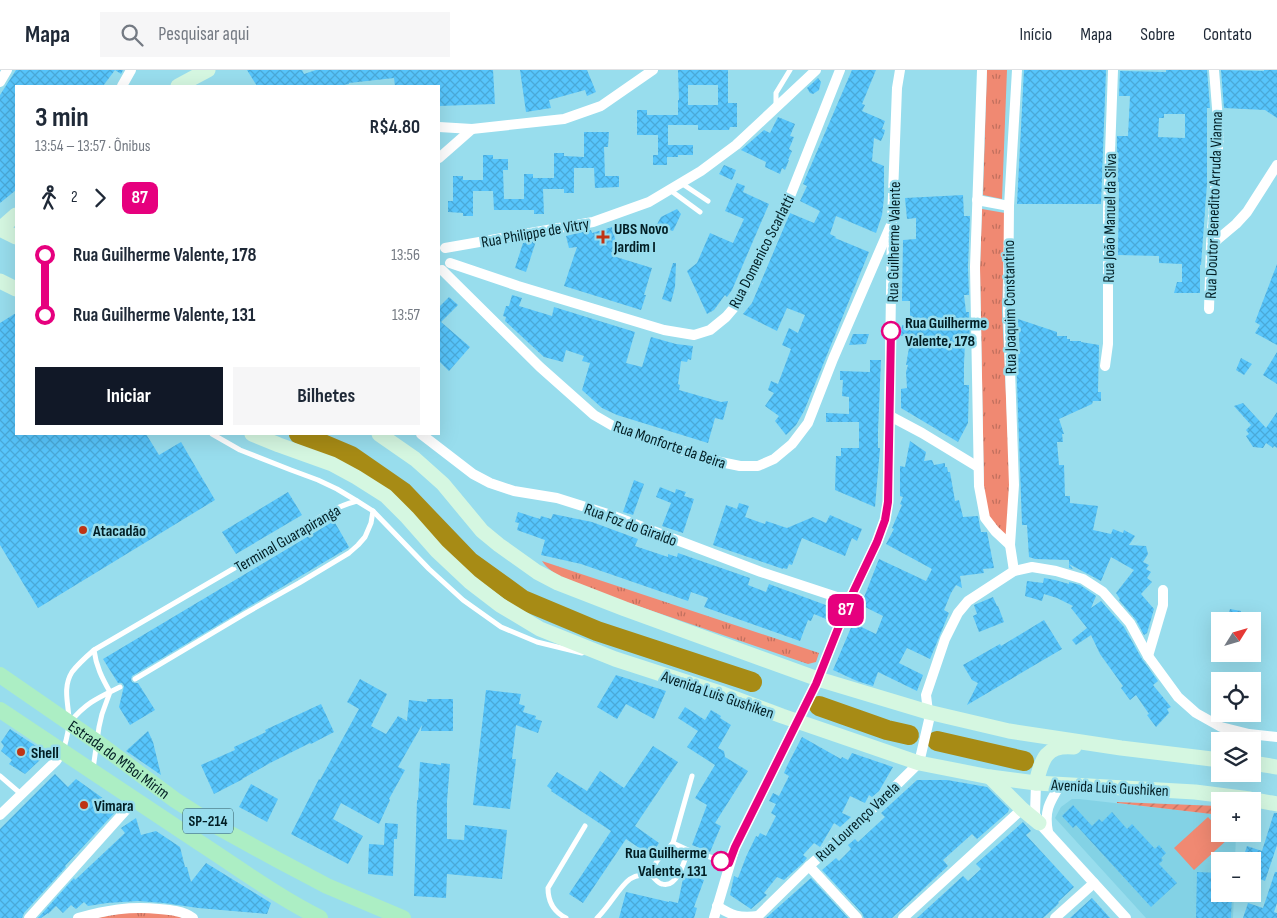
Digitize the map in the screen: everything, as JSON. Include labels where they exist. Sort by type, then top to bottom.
[{"type":"main road","points":[[180,85],[208,70]]},
{"type":"main road","points":[[15,216],[0,229],[15,236]]},
{"type":"main road","points":[[0,280],[15,288]]},
{"type":"main road","name":"Avenida Luis Gushiken","points":[[254,435],[332,464],[356,477],[386,496],[470,582],[500,605],[540,629],[615,659],[723,694],[919,763],[990,777],[1036,783],[1195,792],[1277,804]]},
{"type":"main road","points":[[380,435],[416,459],[443,484],[482,531],[499,546],[537,572],[558,583],[818,679],[928,712],[1009,731],[1121,748],[1211,759]]},
{"type":"main road","name":"Estrada do M'Boi Mirim","points":[[0,675],[97,742],[175,800],[216,826],[327,886],[403,918]]},
{"type":"main road","name":"Estrada do M'Boi Mirim","points":[[0,710],[135,800],[293,912],[320,918]]},
{"type":"main road","points":[[1036,783],[1042,760],[1052,750],[1059,747],[1121,748]]},
{"type":"main road","points":[[1261,764],[1277,767]]},
{"type":"main road","points":[[990,777],[1043,828]]},
{"type":"street","points":[[0,82],[8,70]]},
{"type":"street","points":[[123,85],[131,70]]},
{"type":"street","points":[[440,127],[472,129],[564,119],[601,106],[653,70]]},
{"type":"street","name":"Rua Philippe de Vitry","points":[[442,247],[593,222],[649,202],[701,171],[736,145],[816,70]]},
{"type":"street","name":"Rua Domenico Scarlatti","points":[[445,268],[469,270],[664,330],[694,335],[710,330],[726,317],[738,303],[791,194],[840,70]]},
{"type":"street","name":"Rua Guilherme Valente","points":[[714,918],[735,847],[818,679],[849,601],[877,542],[885,520],[888,502],[892,222],[897,88],[900,70]]},
{"type":"street","name":"Rua Joaquim Constantino","points":[[982,70],[975,267],[978,486],[985,518],[1010,545]]},
{"type":"street","name":"Rua Joaquim Constantino","points":[[1014,571],[1010,545],[1014,485],[1008,312],[1009,206],[1017,70]]},
{"type":"street","name":"Rua João Manuel da Silva","points":[[1105,366],[1108,344],[1108,209],[1113,70]]},
{"type":"street","name":"Rua Doutor Benedito Arruda Vianna","points":[[1208,310],[1219,133],[1214,70]]},
{"type":"street","points":[[440,157],[472,129]]},
{"type":"street","points":[[1211,245],[1247,212],[1277,165]]},
{"type":"street","points":[[977,200],[1009,206]]},
{"type":"street","name":"Rua Monforte da Beira","points":[[442,247],[449,252],[450,257],[445,268],[466,294],[540,367],[594,414],[613,426],[706,459],[740,466],[758,466],[774,459],[792,444],[808,423],[892,222]]},
{"type":"street","points":[[890,416],[978,467]]},
{"type":"street","name":"Rua Foz do Giraldo","points":[[422,435],[473,474],[490,483],[514,491],[557,498],[611,515],[761,572],[849,601]]},
{"type":"street","points":[[919,763],[929,720],[926,695],[945,638],[958,613],[968,600],[1014,571],[1032,567],[1056,571],[1083,580],[1103,592],[1130,623],[1148,656],[1178,697],[1196,714],[1221,727],[1250,734],[1277,737]]},
{"type":"street","points":[[1148,656],[1163,605],[1163,590]]},
{"type":"street","points":[[0,815],[56,761],[62,752]]},
{"type":"street","name":"Rua Lourenço Varela","points":[[717,906],[729,914],[738,917],[757,917],[809,866],[862,820],[919,763]]},
{"type":"street","points":[[1036,783],[1035,814],[1043,828],[1126,918]]},
{"type":"street","points":[[1043,828],[1050,801],[1060,785]]},
{"type":"street","points":[[29,918],[135,800]]},
{"type":"street","points":[[903,918],[1022,809]]},
{"type":"street","points":[[809,866],[857,918]]},
{"type":"street","points":[[1055,918],[1094,883]]},
{"type":"street","points":[[78,918],[98,912],[125,908],[175,911],[193,918]]},
{"type":"lane","points":[[776,106],[776,93],[790,70]]},
{"type":"lane","points":[[681,183],[708,200]]},
{"type":"lane","points":[[670,190],[700,212]]},
{"type":"lane","points":[[214,435],[240,450],[318,480],[357,500]]},
{"type":"lane","name":"Terminal Guarapiranga","points":[[62,752],[65,746],[69,723],[66,690],[68,681],[79,664],[94,650],[298,531],[330,510],[357,500],[373,511],[429,569],[463,600],[501,627],[546,646],[615,659]]},
{"type":"lane","points":[[135,679],[349,553],[364,537],[371,523],[373,511]]},
{"type":"lane","points":[[94,650],[100,675],[110,692]]},
{"type":"lane","points":[[69,723],[85,706],[120,686]]},
{"type":"lane","points":[[92,772],[102,714],[110,692]]},
{"type":"lane","points":[[0,776],[21,794]]},
{"type":"lane","points":[[688,850],[682,869],[674,881],[669,885],[657,882],[652,876],[652,870],[654,864],[673,843],[692,776]]},
{"type":"lane","points":[[566,918],[552,906],[548,896],[548,888],[585,826]]},
{"type":"lane","points":[[673,843],[688,850],[729,863]]},
{"type":"lane","points":[[597,918],[629,880],[636,876],[652,876]]},
{"type":"shaded area","points":[[1072,799],[1079,799],[1211,814],[1211,842],[1236,842],[1235,852],[1211,852],[1211,902],[1234,902],[1233,918],[1146,918],[1055,818],[1061,807]]},
{"type":"green space","points":[[987,70],[1007,70],[1002,199],[983,195]]},
{"type":"green space","points":[[982,209],[1005,213],[1002,311],[1010,480],[1007,536],[991,521],[987,510],[984,488],[980,269]]},
{"type":"green space","points":[[542,561],[819,653],[816,662],[808,664],[588,589],[551,571]]},
{"type":"green space","points":[[1117,803],[1211,806],[1211,814]]},
{"type":"green space","points":[[1208,817],[1211,820],[1211,842],[1225,842],[1214,852],[1211,852],[1211,854],[1194,870],[1174,848]]},
{"type":"green space","points":[[138,910],[180,915],[181,918],[96,918]]},
{"type":"building","points":[[16,70],[115,70],[104,85],[15,85],[15,191],[0,203],[0,95]]},
{"type":"building","points":[[115,70],[123,70],[121,74]]},
{"type":"building","points":[[247,70],[302,70],[304,74],[316,70],[493,70],[495,104],[440,106],[440,85],[395,85],[394,78],[344,85],[256,85]]},
{"type":"building","points":[[520,70],[587,70],[596,92],[587,96],[585,90],[549,100],[551,108],[526,112]]},
{"type":"building","points":[[678,70],[728,70],[728,103],[737,103],[737,127],[730,127],[729,130],[698,130],[698,125],[668,125],[668,145],[693,145],[693,155],[667,157],[667,165],[653,165],[653,155],[658,155],[658,135],[637,135],[637,110],[647,110],[647,115],[678,115]],"holes":[[[688,85],[718,85],[718,105],[688,105]]]},
{"type":"building","points":[[852,70],[876,70],[862,104],[865,105],[862,111],[885,121],[882,129],[885,130],[881,141],[874,138],[872,161],[884,166],[882,215],[876,233],[836,216],[830,234],[835,238],[869,252],[804,411],[796,425],[786,435],[775,421],[779,416],[765,406],[774,393],[768,390],[771,381],[778,384],[791,349],[782,345],[789,328],[798,333],[805,315],[787,308],[777,331],[743,314],[752,303],[790,213],[814,223],[820,211],[800,201],[807,186],[803,184]]},
{"type":"building","points":[[1024,70],[1106,70],[1101,204],[1017,204]]},
{"type":"building","points":[[1166,70],[1207,70],[1210,108],[1207,108],[1207,184],[1200,265],[1200,293],[1174,293],[1177,282],[1182,282],[1182,264],[1159,263],[1159,256],[1118,255],[1119,182],[1117,136],[1128,136],[1130,96],[1119,96],[1120,71],[1166,72]],"holes":[[[1164,114],[1185,114],[1185,138],[1158,137],[1159,118],[1164,118]]]},
{"type":"building","points":[[1221,70],[1277,70],[1277,118],[1265,110],[1224,108]]},
{"type":"building","points":[[818,78],[821,82],[819,90],[813,94],[810,93],[807,88]]},
{"type":"building","points":[[778,117],[795,124],[790,136],[794,137],[789,149],[792,151],[785,170],[782,168],[780,174],[765,167],[766,162],[741,150],[764,130],[770,133]]},
{"type":"building","points":[[584,132],[609,132],[608,147],[604,147],[605,176],[619,176],[619,187],[595,188],[594,168],[574,168],[574,193],[564,193],[564,189],[543,189],[544,214],[534,214],[534,210],[494,210],[493,191],[473,191],[473,216],[463,216],[463,213],[448,212],[448,201],[453,201],[453,176],[463,176],[463,180],[483,180],[483,155],[493,155],[493,159],[508,159],[508,170],[503,170],[504,199],[524,199],[524,174],[533,174],[533,178],[554,178],[554,153],[564,153],[564,156],[584,157]]},
{"type":"building","points":[[724,165],[736,170],[732,180],[719,174]]},
{"type":"building","points":[[737,183],[745,186],[743,192],[769,204],[732,290],[727,297],[725,295],[714,310],[707,314],[687,271],[697,263],[710,233],[733,243],[744,219],[725,211]]},
{"type":"building","points":[[963,195],[964,216],[970,216],[969,295],[964,295],[966,312],[969,312],[970,343],[965,343],[964,364],[964,385],[969,385],[968,423],[958,442],[901,408],[901,389],[907,388],[906,372],[908,365],[906,365],[911,336],[901,336],[902,325],[910,325],[910,301],[902,301],[903,240],[916,239],[916,218],[907,219],[905,198]]},
{"type":"building","points":[[677,209],[681,214],[673,231],[656,226],[661,217]]},
{"type":"building","points":[[612,227],[616,242],[613,256],[652,268],[641,310],[564,286],[577,247],[569,248],[566,236],[591,230],[592,233]]},
{"type":"building","points":[[536,241],[526,272],[515,268],[523,243]]},
{"type":"building","points":[[673,263],[676,263],[675,287],[671,302],[662,299]]},
{"type":"building","points":[[1277,264],[1277,345],[1255,333],[1260,325],[1255,322]]},
{"type":"building","points":[[512,295],[522,298],[519,306],[552,316],[554,307],[635,332],[626,363],[642,367],[651,337],[676,344],[693,346],[691,360],[688,359],[687,362],[681,361],[679,390],[721,402],[728,401],[723,420],[715,418],[708,443],[617,415],[602,408],[582,390],[590,363],[582,361],[584,356],[566,350],[563,362],[544,357],[505,321],[506,317],[503,316],[506,306],[509,306]]},
{"type":"building","points":[[449,297],[458,305],[441,322],[470,347],[449,371],[440,362],[440,306]]},
{"type":"building","name":"Atacadão","points":[[15,314],[15,435],[147,435],[159,455],[181,442],[215,500],[38,608],[0,545],[0,323]]},
{"type":"building","points":[[1018,319],[1057,332],[1057,336],[1067,336],[1067,339],[1070,339],[1070,341],[1081,341],[1099,345],[1098,392],[1101,392],[1101,401],[1093,401],[1092,404],[1059,419],[1064,434],[1062,434],[1063,442],[1057,442],[1059,465],[1064,465],[1065,496],[1070,496],[1070,503],[1098,506],[1093,530],[1111,534],[1113,529],[1123,533],[1124,530],[1135,536],[1129,545],[1146,546],[1148,554],[1143,562],[1149,565],[1146,569],[1151,572],[1147,578],[1152,582],[1141,594],[1154,609],[1147,633],[1144,635],[1136,620],[1119,600],[1116,593],[1134,570],[1111,557],[1101,581],[1069,564],[1069,560],[1035,559],[1029,557],[1027,525],[1022,525],[1016,354],[1020,354]]},
{"type":"building","points":[[853,334],[869,334],[866,344],[849,345]]},
{"type":"building","points":[[1277,352],[1277,384],[1263,375]]},
{"type":"building","points":[[1241,358],[1252,364],[1244,375],[1236,370]]},
{"type":"building","points":[[870,360],[881,360],[878,431],[878,448],[880,448],[875,507],[835,490],[836,456],[841,456],[841,448],[859,448],[859,422],[826,422],[826,413],[849,414],[849,397],[842,396],[843,380],[840,380],[840,371],[870,372]]},
{"type":"building","points":[[1243,403],[1266,428],[1277,412],[1277,448],[1274,446],[1273,448],[1266,443],[1263,448],[1253,447],[1246,436],[1249,434],[1246,430],[1251,425],[1234,406]]},
{"type":"building","points":[[910,441],[926,452],[924,461],[932,460],[934,465],[945,463],[945,467],[950,472],[955,501],[959,500],[963,517],[978,516],[981,532],[987,532],[994,568],[983,569],[984,573],[960,576],[962,588],[956,585],[951,593],[944,610],[949,613],[930,659],[907,648],[899,663],[923,675],[917,691],[878,672],[873,686],[833,670],[853,623],[876,634],[883,616],[861,605],[879,559],[926,581],[932,569],[886,544],[894,529],[892,528],[902,505],[900,504],[903,497],[900,496],[900,466],[905,467]]},
{"type":"building","points":[[634,480],[644,484],[633,515],[623,512]]},
{"type":"building","points":[[660,487],[675,493],[676,489],[686,492],[684,496],[694,499],[683,533],[662,526],[671,503],[656,497]]},
{"type":"building","points":[[288,492],[302,515],[236,554],[222,532]]},
{"type":"building","points":[[739,503],[749,506],[745,517],[765,524],[766,521],[787,528],[813,517],[826,523],[830,515],[862,529],[857,541],[852,538],[845,556],[802,538],[792,565],[789,564],[787,569],[783,569],[713,545],[726,505],[737,509]]},
{"type":"building","points":[[518,512],[540,519],[541,516],[551,519],[553,514],[592,522],[638,539],[635,546],[668,557],[668,554],[677,557],[678,553],[750,578],[748,585],[766,592],[769,584],[831,607],[835,612],[831,621],[814,614],[811,621],[808,620],[800,641],[704,607],[708,598],[691,592],[688,601],[581,564],[541,555],[545,540],[517,530],[519,523],[515,522]]},
{"type":"building","points":[[334,521],[348,548],[132,676],[132,682],[138,683],[155,710],[130,725],[119,707],[124,686],[122,683],[118,683],[103,659]]},
{"type":"building","points":[[1044,578],[1080,585],[1096,596],[1091,608],[1101,601],[1124,627],[1142,659],[1158,681],[1153,685],[1171,707],[1167,709],[1169,713],[1156,727],[1136,695],[1130,700],[1121,688],[1123,686],[1100,654],[1091,635],[1076,645],[1072,640],[1087,628],[1071,608],[1073,606],[1044,594],[1042,601],[1025,596],[1027,581],[1043,583]]},
{"type":"building","points":[[993,597],[1004,622],[979,632],[973,616],[977,614],[974,605]]},
{"type":"building","points":[[1230,609],[1241,611],[1241,612],[1229,612]]},
{"type":"building","points":[[1044,620],[1062,649],[967,705],[978,683],[972,680],[963,665],[1000,644],[1001,646]]},
{"type":"building","points":[[616,675],[666,691],[654,719],[626,704],[617,719],[597,707]]},
{"type":"building","points":[[360,679],[387,694],[371,726],[386,734],[398,716],[407,721],[409,700],[427,702],[427,699],[453,699],[453,731],[421,731],[422,725],[398,767],[405,770],[389,799],[379,824],[341,803],[333,819],[363,836],[348,864],[291,834],[319,779],[359,709],[347,702]]},
{"type":"building","points":[[486,690],[521,694],[519,704],[525,706],[523,712],[536,716],[535,719],[542,721],[538,733],[516,725],[512,759],[516,759],[510,809],[473,805]]},
{"type":"building","points":[[321,704],[334,732],[270,763],[214,794],[201,765],[235,750],[234,747],[266,732],[265,730]]},
{"type":"building","points":[[685,707],[705,720],[711,710],[731,725],[718,748],[724,751],[725,757],[748,771],[715,823],[721,826],[710,852],[692,845],[707,805],[695,798],[715,765],[687,747],[698,731],[678,718]]},
{"type":"building","name":"Shell","points":[[10,729],[36,746],[41,754],[40,760],[25,774],[9,764],[12,760],[1,751],[4,746],[1,742]]},
{"type":"building","points":[[148,731],[153,742],[161,775],[126,751]]},
{"type":"building","points":[[802,737],[841,759],[842,757],[848,760],[852,753],[893,767],[879,791],[872,797],[869,795],[865,803],[850,796],[842,813],[851,817],[840,827],[834,823],[820,847],[814,843],[803,855],[807,858],[804,862],[784,880],[777,877],[764,893],[767,895],[751,909],[730,895],[734,876],[738,878],[756,836],[758,837],[760,833],[766,836],[776,816],[771,813],[776,804],[769,801],[773,793],[779,796],[789,776],[784,773]]},
{"type":"building","points":[[653,746],[678,762],[635,826],[659,843],[651,856],[626,839],[583,903],[569,894],[611,831],[551,791],[547,786],[557,772],[587,791],[600,771],[624,788]]},
{"type":"building","points":[[420,762],[441,765],[441,763],[450,764],[447,801],[447,839],[464,840],[465,825],[507,830],[502,879],[447,874],[446,898],[414,896]]},
{"type":"building","points":[[55,774],[68,787],[76,779],[118,809],[65,866],[24,913],[22,918],[0,918],[0,829]]},
{"type":"building","points":[[917,780],[947,780],[987,787],[1009,809],[1008,812],[977,839],[972,834],[943,860],[948,866],[892,918],[864,918],[862,913],[822,870],[836,858],[839,861],[851,849],[848,845],[855,839],[858,842],[885,817],[881,813]]},
{"type":"building","points":[[251,784],[278,799],[267,822],[239,807]]},
{"type":"building","points":[[1073,805],[1092,826],[1099,819],[1102,822],[1112,812],[1127,829],[1132,824],[1155,849],[1159,845],[1166,853],[1161,858],[1163,860],[1159,864],[1177,883],[1151,907],[1076,825],[1073,828],[1062,816]]},
{"type":"building","points":[[1274,813],[1277,813],[1277,845],[1265,881],[1261,879],[1261,852],[1245,852],[1247,846],[1262,851]]},
{"type":"building","points":[[136,818],[141,835],[156,831],[180,847],[191,882],[206,863],[271,903],[267,914],[138,901],[88,906],[84,902],[76,909],[71,905],[63,913],[56,906],[48,914],[38,918],[74,878],[75,880],[125,833],[121,828]]},
{"type":"building","points":[[1023,822],[1031,831],[1026,835],[1074,887],[1043,918],[917,918],[963,876],[968,881],[981,869],[976,864]]},
{"type":"building","points":[[385,823],[398,824],[397,839],[394,839],[393,876],[368,874],[369,844],[384,845]]},
{"type":"building","points":[[1197,872],[1211,873],[1211,902],[1232,902],[1231,918],[1196,918]]},
{"type":"building","points":[[1275,872],[1277,872],[1277,903],[1274,912],[1277,913],[1277,918],[1243,918],[1248,903],[1263,908]]},
{"type":"building","points":[[684,874],[704,880],[694,907],[697,908],[694,918],[619,918],[626,892],[678,903]]},
{"type":"building","points":[[811,878],[848,918],[766,918]]},
{"type":"building","points":[[1092,898],[1110,918],[1070,918]]},
{"type":"waterway","points":[[301,435],[351,456],[403,492],[469,561],[523,600],[597,631],[752,682]]},
{"type":"waterway","points":[[819,706],[887,730],[909,735]]},
{"type":"waterway","points":[[937,741],[1024,761]]},
{"type":"bus line","name":"87","points":[[721,861],[729,863],[735,847],[816,684],[849,601],[877,542],[885,520],[888,502],[891,331]]},
{"type":"place","name":"UBS Novo Jardim I","points":[[603,237]]},
{"type":"place","name":"Rua Guilherme Valente, 178","points":[[891,331]]},
{"type":"place","name":"Atacadão","points":[[83,530]]},
{"type":"place","name":"Shell","points":[[21,752]]},
{"type":"place","name":"Vimara","points":[[84,805]]},
{"type":"place","name":"Rua Guilherme Valente, 131","points":[[721,861]]}]
